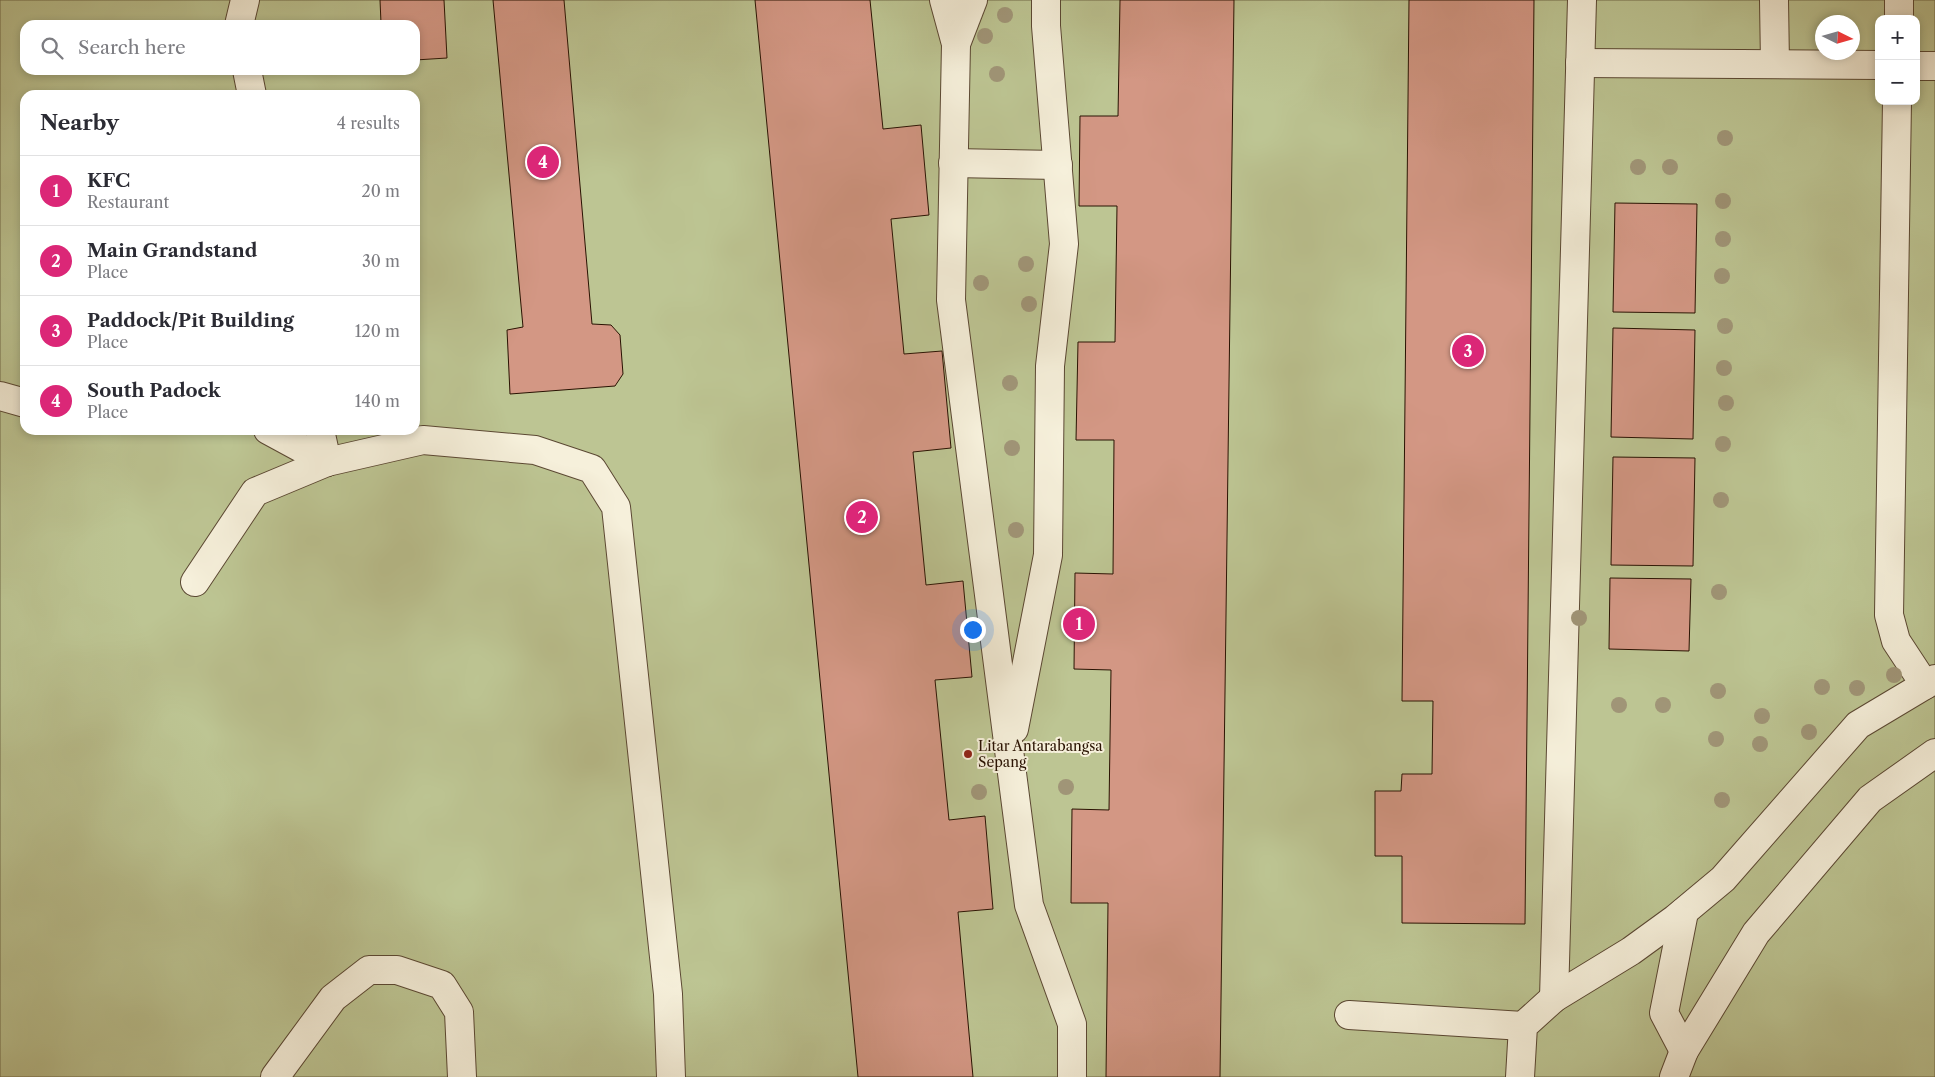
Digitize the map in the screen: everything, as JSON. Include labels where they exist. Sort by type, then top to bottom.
[{"type":"street","points":[[240,20],[245,0]]},
{"type":"street","points":[[944,0],[956,44],[951,300],[1029,905],[1072,1024],[1072,1077]]},
{"type":"street","points":[[956,44],[973,0]]},
{"type":"street","points":[[1009,751],[1048,555],[1050,366],[1064,244],[1046,26],[1046,0]]},
{"type":"street","points":[[1554,998],[1582,0]]},
{"type":"street","points":[[1774,0],[1775,64]]},
{"type":"street","points":[[1899,0],[1899,15]]},
{"type":"street","points":[[1580,63],[1875,65]]},
{"type":"street","points":[[1920,66],[1935,66]]},
{"type":"street","points":[[248,75],[251,90]]},
{"type":"street","points":[[1520,1077],[1523,1026],[1554,998],[1631,951],[1684,912],[1723,879],[1858,725],[1930,682],[1896,640],[1888,614],[1897,105]]},
{"type":"street","points":[[953,163],[1058,165]]},
{"type":"street","points":[[0,396],[20,401]]},
{"type":"street","points":[[277,435],[327,462]]},
{"type":"street","points":[[321,435],[327,462]]},
{"type":"street","points":[[195,582],[255,492],[327,462],[423,440],[536,450],[592,469],[616,507],[668,994],[671,1077]]},
{"type":"street","points":[[1674,1077],[1684,1051],[1756,932],[1870,799],[1935,753]]},
{"type":"street","points":[[1684,912],[1664,1013],[1684,1051]]},
{"type":"street","points":[[275,1077],[333,998],[369,970],[396,970],[442,985],[459,1012],[462,1077]]},
{"type":"street","points":[[1349,1015],[1523,1026]]},
{"type":"green space","name":"Litar Antarabangsa Sepang","points":[[0,0],[1935,0],[1935,1077],[0,1077]]},
{"type":"building","points":[[380,0],[444,0],[447,58],[420,60],[420,20],[381,20]]},
{"type":"building","points":[[493,0],[564,0],[592,324],[611,325],[620,335],[623,374],[615,386],[510,394],[507,330],[523,327]]},
{"type":"building","points":[[755,0],[870,0],[883,129],[921,125],[929,215],[891,219],[904,354],[942,351],[951,448],[913,452],[926,585],[963,581],[972,677],[935,680],[949,820],[985,816],[993,909],[958,912],[973,1077],[858,1077]]},
{"type":"building","points":[[1120,0],[1234,0],[1220,1077],[1106,1077],[1108,903],[1071,903],[1072,809],[1109,810],[1111,670],[1074,669],[1075,573],[1113,574],[1114,440],[1076,440],[1078,342],[1115,342],[1117,206],[1079,206],[1080,116],[1118,116]]},
{"type":"building","points":[[1409,0],[1534,0],[1525,924],[1402,923],[1402,856],[1375,856],[1375,791],[1401,791],[1402,774],[1432,774],[1433,701],[1402,701]]},
{"type":"building","points":[[1615,203],[1697,204],[1695,313],[1613,312]]},
{"type":"building","points":[[1613,328],[1695,330],[1693,439],[1611,437]]},
{"type":"building","points":[[1613,457],[1695,458],[1693,566],[1611,565]]},
{"type":"building","points":[[1610,578],[1691,579],[1689,651],[1609,649]]},
{"type":"place","name":"South Padock","points":[[543,162]]},
{"type":"place","name":"Paddock/Pit Building","points":[[1468,351]]},
{"type":"place","name":"Main Grandstand","points":[[862,517]]},
{"type":"place","name":"KFC","points":[[1079,624]]},
{"type":"place","name":"Litar Antarabangsa Sepang","points":[[968,754]]}]
